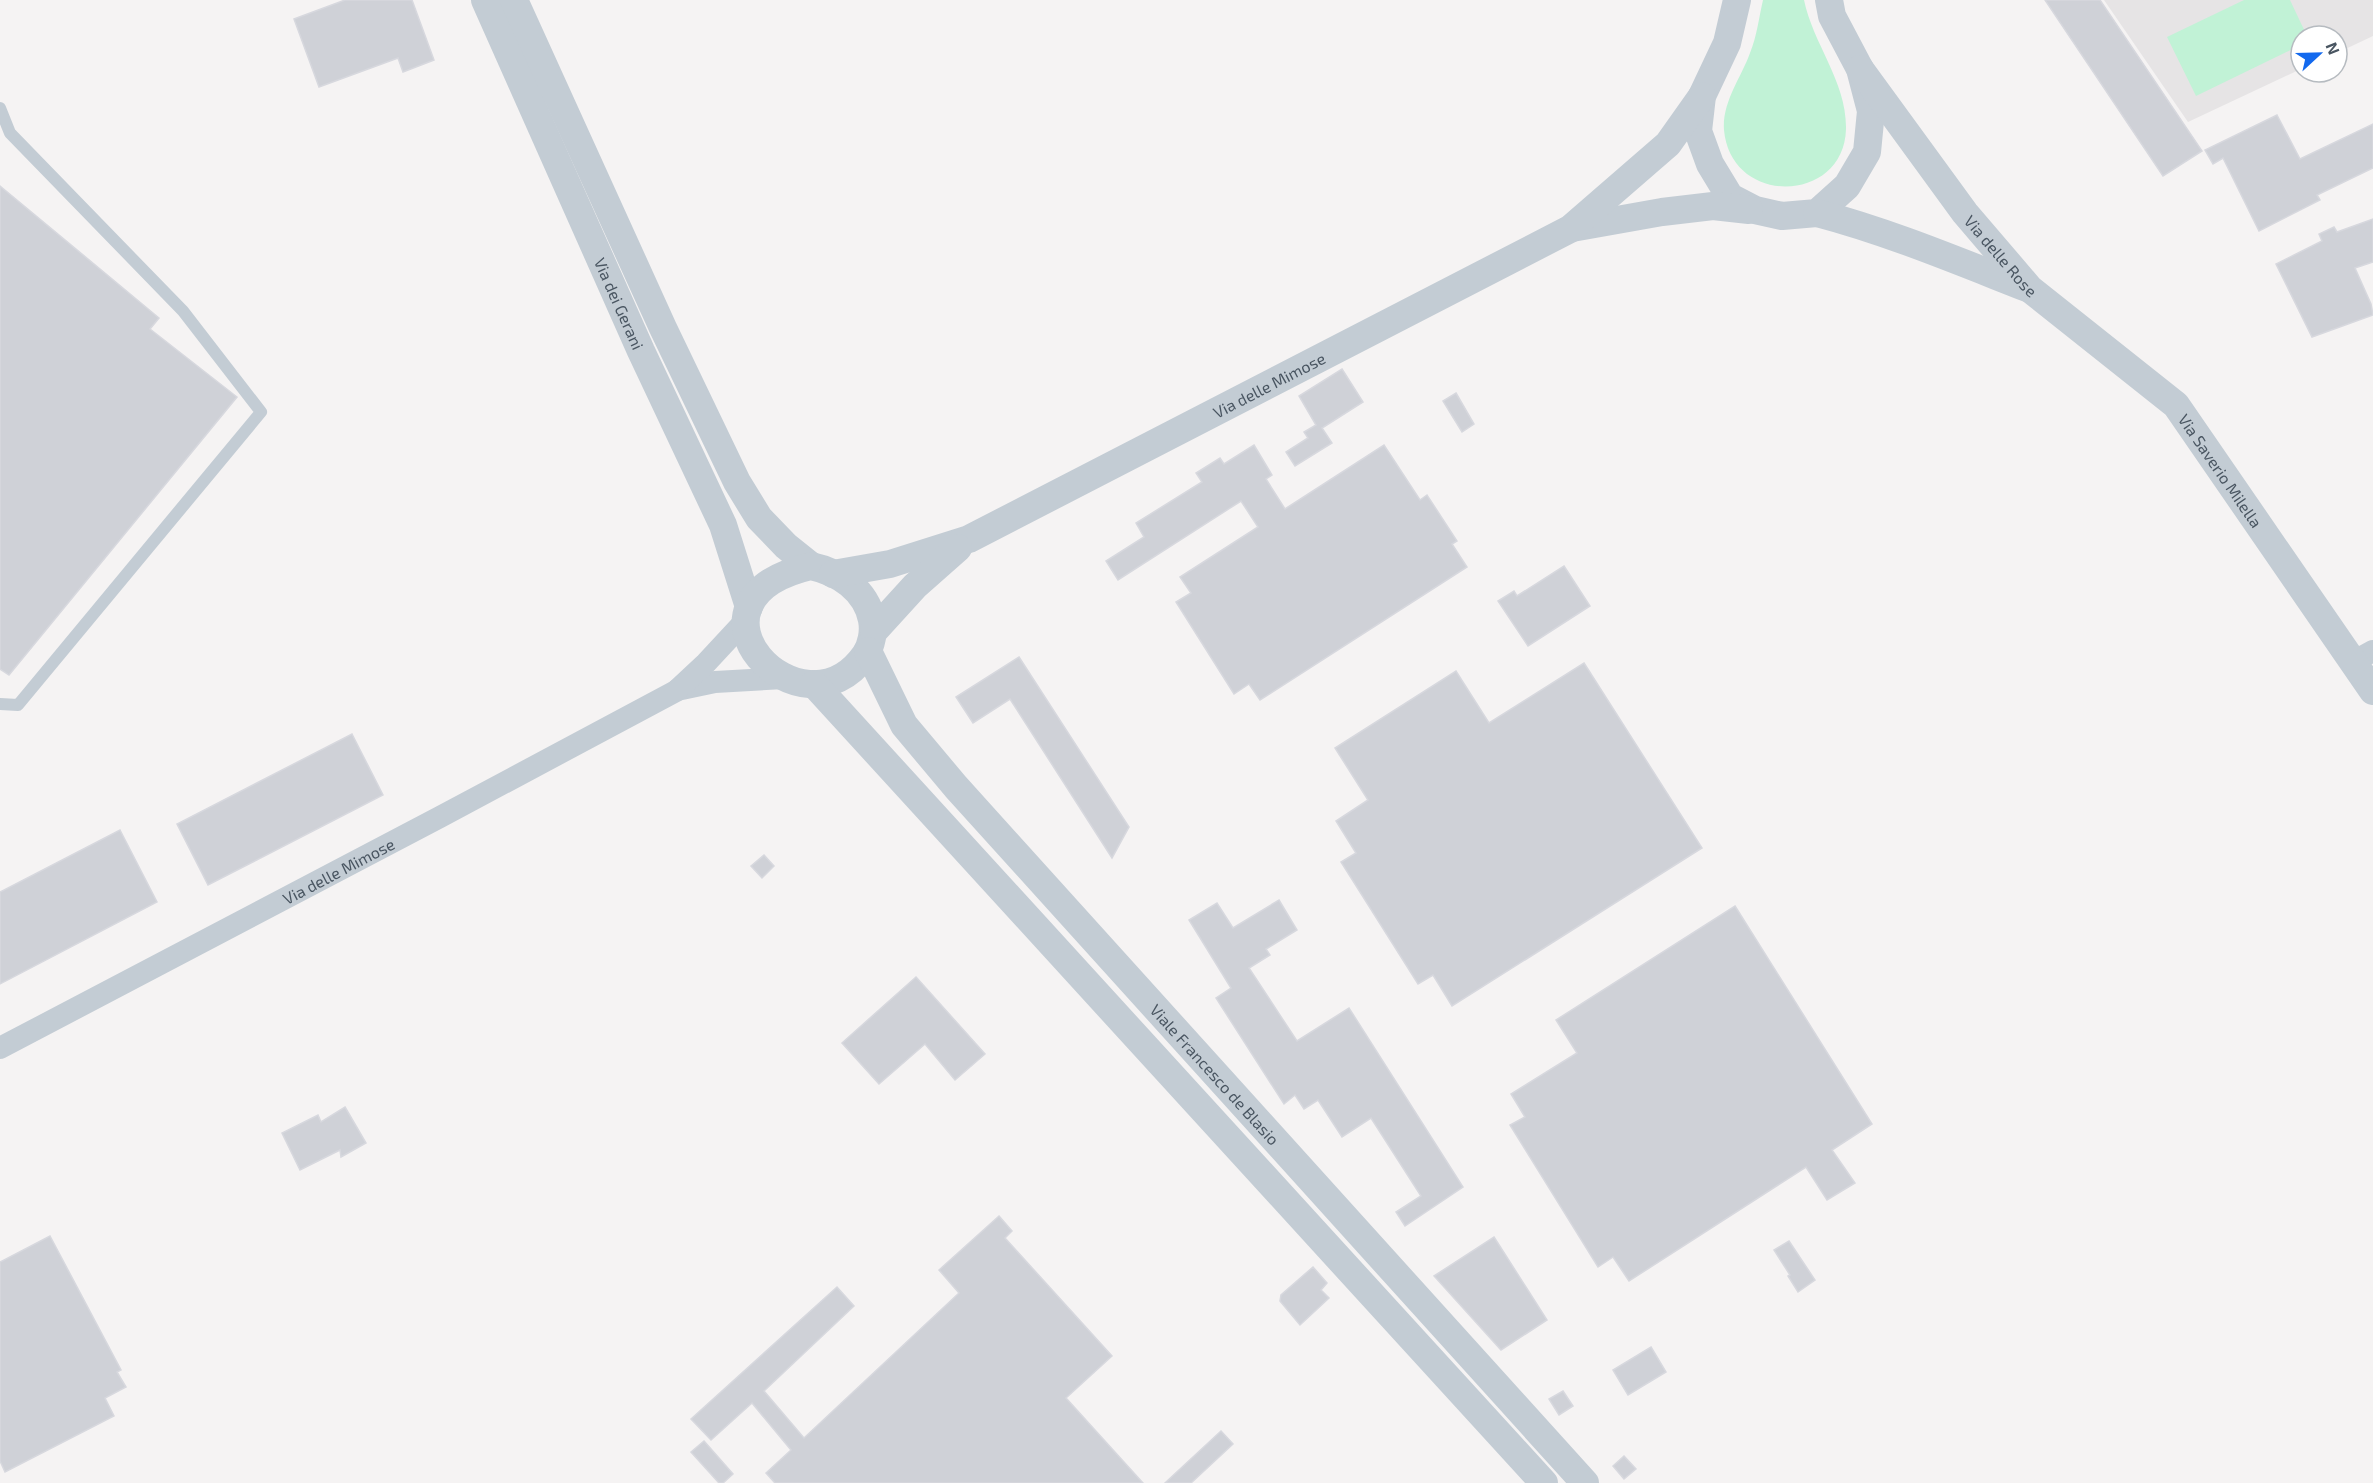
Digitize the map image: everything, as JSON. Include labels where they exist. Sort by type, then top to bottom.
[{"type":"street","name":"Via dei Gerani","points":[[485,0],[641,351],[723,525],[747,614]]},
{"type":"street","name":"Via dei Gerani","points":[[514,0],[658,317],[737,482],[759,518],[786,546],[822,570]]},
{"type":"street","points":[[1737,0],[1727,43],[1702,96],[1698,131],[1710,164],[1730,197],[1755,210]]},
{"type":"street","points":[[1817,213],[1847,186],[1867,152],[1871,111],[1860,69],[1832,16],[1829,0]]},
{"type":"street","name":"Via delle Rose","points":[[1860,69],[1965,213],[2030,289]]},
{"type":"street","name":"Via delle Mimose","points":[[822,570],[890,564],[969,539],[1570,228],[1668,144],[1702,96]]},
{"type":"street","name":"Via delle Mimose","points":[[1570,228],[1662,212],[1713,206],[1755,210]]},
{"type":"street","name":"Via delle Rose","points":[[1755,210],[1782,216],[1817,213],[1853,222],[2030,289]]},
{"type":"street","name":"Via Saverio Milella","points":[[2030,289],[2176,405],[2363,656],[2373,692]]},
{"type":"street","name":"Via delle Mimose","points":[[871,641],[915,586],[969,539]]},
{"type":"street","points":[[822,570],[853,587],[869,605],[871,641],[848,672],[829,681],[814,684],[784,678],[748,678],[715,682],[676,691],[706,663],[747,614],[756,595],[783,574],[822,570]]},
{"type":"street","points":[[747,614],[747,639],[755,654],[768,668],[784,678]]},
{"type":"street","name":"Viale Francesco de Blasio","points":[[871,641],[904,725],[956,787],[1585,1483]]},
{"type":"street","name":"Viale Francesco de Blasio","points":[[814,684],[1544,1483]]},
{"type":"street","name":"Via delle Mimose","points":[[0,1048],[676,691]]},
{"type":"lane","points":[[0,108],[10,133],[183,311],[261,412],[18,705],[0,704]]},
{"type":"shaded area","points":[[2104,0],[2373,0],[2373,36],[2349,47],[2349,24],[2289,24],[2289,75],[2188,122]]},
{"type":"green space","points":[[1763,0],[1804,0],[1814,32],[1841,95],[1846,129],[1840,154],[1827,172],[1808,183],[1787,186],[1765,183],[1746,173],[1731,155],[1724,130],[1726,110],[1752,47]]},
{"type":"green space","points":[[2244,0],[2290,0],[2301,24],[2289,24],[2289,51],[2196,96],[2167,37]]},
{"type":"building","points":[[345,0],[412,0],[434,60],[403,72],[398,58],[319,87],[294,19]]},
{"type":"building","points":[[2045,0],[2100,0],[2202,151],[2163,176]]},
{"type":"building","points":[[2277,115],[2300,159],[2373,124],[2373,168],[2317,195],[2320,200],[2259,231],[2223,158],[2213,164],[2205,150]]},
{"type":"building","points":[[0,186],[159,318],[150,329],[237,397],[9,675],[0,669]]},
{"type":"building","points":[[2373,219],[2373,262],[2355,268],[2371,304],[2373,315],[2312,337],[2276,264],[2322,241],[2319,234],[2334,227],[2337,232]]},
{"type":"building","points":[[1342,369],[1363,402],[1322,428],[1332,443],[1295,466],[1286,452],[1308,438],[1304,432],[1316,425],[1299,396]]},
{"type":"building","points":[[1456,393],[1474,424],[1462,432],[1443,401]]},
{"type":"building","points":[[1254,445],[1272,475],[1266,479],[1285,509],[1384,445],[1420,500],[1427,495],[1457,541],[1452,544],[1467,567],[1260,700],[1249,684],[1234,694],[1176,602],[1191,593],[1180,577],[1258,527],[1241,501],[1118,580],[1106,561],[1144,537],[1136,523],[1202,482],[1196,473],[1220,458],[1224,464]]},
{"type":"building","points":[[1564,566],[1590,606],[1528,646],[1498,601],[1514,591],[1517,596]]},
{"type":"building","points":[[1019,657],[1129,827],[1112,858],[1010,699],[973,723],[956,697]]},
{"type":"building","points":[[1584,663],[1702,848],[1452,1006],[1433,975],[1418,984],[1341,862],[1356,853],[1336,821],[1368,800],[1335,748],[1456,671],[1489,723]]},
{"type":"building","points":[[352,734],[383,795],[208,885],[177,824]]},
{"type":"building","points":[[120,830],[157,902],[0,984],[0,892]]},
{"type":"building","points":[[764,855],[774,866],[762,878],[751,866]]},
{"type":"building","points":[[1279,900],[1297,930],[1266,949],[1270,955],[1249,968],[1297,1041],[1349,1008],[1463,1187],[1405,1226],[1396,1212],[1421,1196],[1371,1118],[1342,1137],[1318,1100],[1304,1109],[1295,1095],[1284,1104],[1216,998],[1231,988],[1189,920],[1217,903],[1233,928]]},
{"type":"building","points":[[1735,906],[1872,1124],[1832,1150],[1855,1183],[1827,1200],[1806,1167],[1629,1281],[1613,1257],[1598,1267],[1510,1125],[1525,1117],[1511,1094],[1577,1053],[1556,1020]]},
{"type":"building","points":[[916,977],[985,1054],[955,1080],[925,1044],[879,1084],[842,1043]]},
{"type":"building","points":[[345,1107],[366,1143],[341,1157],[340,1150],[300,1170],[282,1133],[318,1115],[321,1122]]},
{"type":"building","points":[[999,1216],[1012,1231],[1005,1238],[1112,1356],[1066,1398],[1143,1483],[775,1483],[766,1473],[791,1450],[752,1403],[711,1440],[691,1419],[837,1287],[854,1306],[764,1391],[804,1438],[959,1293],[939,1270]]},
{"type":"building","points":[[50,1236],[121,1370],[117,1372],[126,1387],[105,1398],[114,1416],[5,1472],[0,1461],[0,1262]]},
{"type":"building","points":[[1494,1237],[1547,1320],[1501,1350],[1434,1276]]},
{"type":"building","points":[[1789,1241],[1815,1280],[1798,1292],[1774,1250]]},
{"type":"building","points":[[1313,1267],[1327,1283],[1321,1290],[1329,1298],[1300,1325],[1280,1301],[1281,1295]]},
{"type":"building","points":[[1651,1347],[1666,1372],[1628,1395],[1613,1370]]},
{"type":"building","points":[[1563,1391],[1573,1406],[1559,1415],[1549,1399]]},
{"type":"building","points":[[1221,1431],[1233,1444],[1191,1483],[1165,1483]]},
{"type":"building","points":[[704,1441],[733,1474],[723,1483],[719,1483],[691,1452]]},
{"type":"building","points":[[1624,1456],[1636,1469],[1624,1479],[1613,1466]]}]
